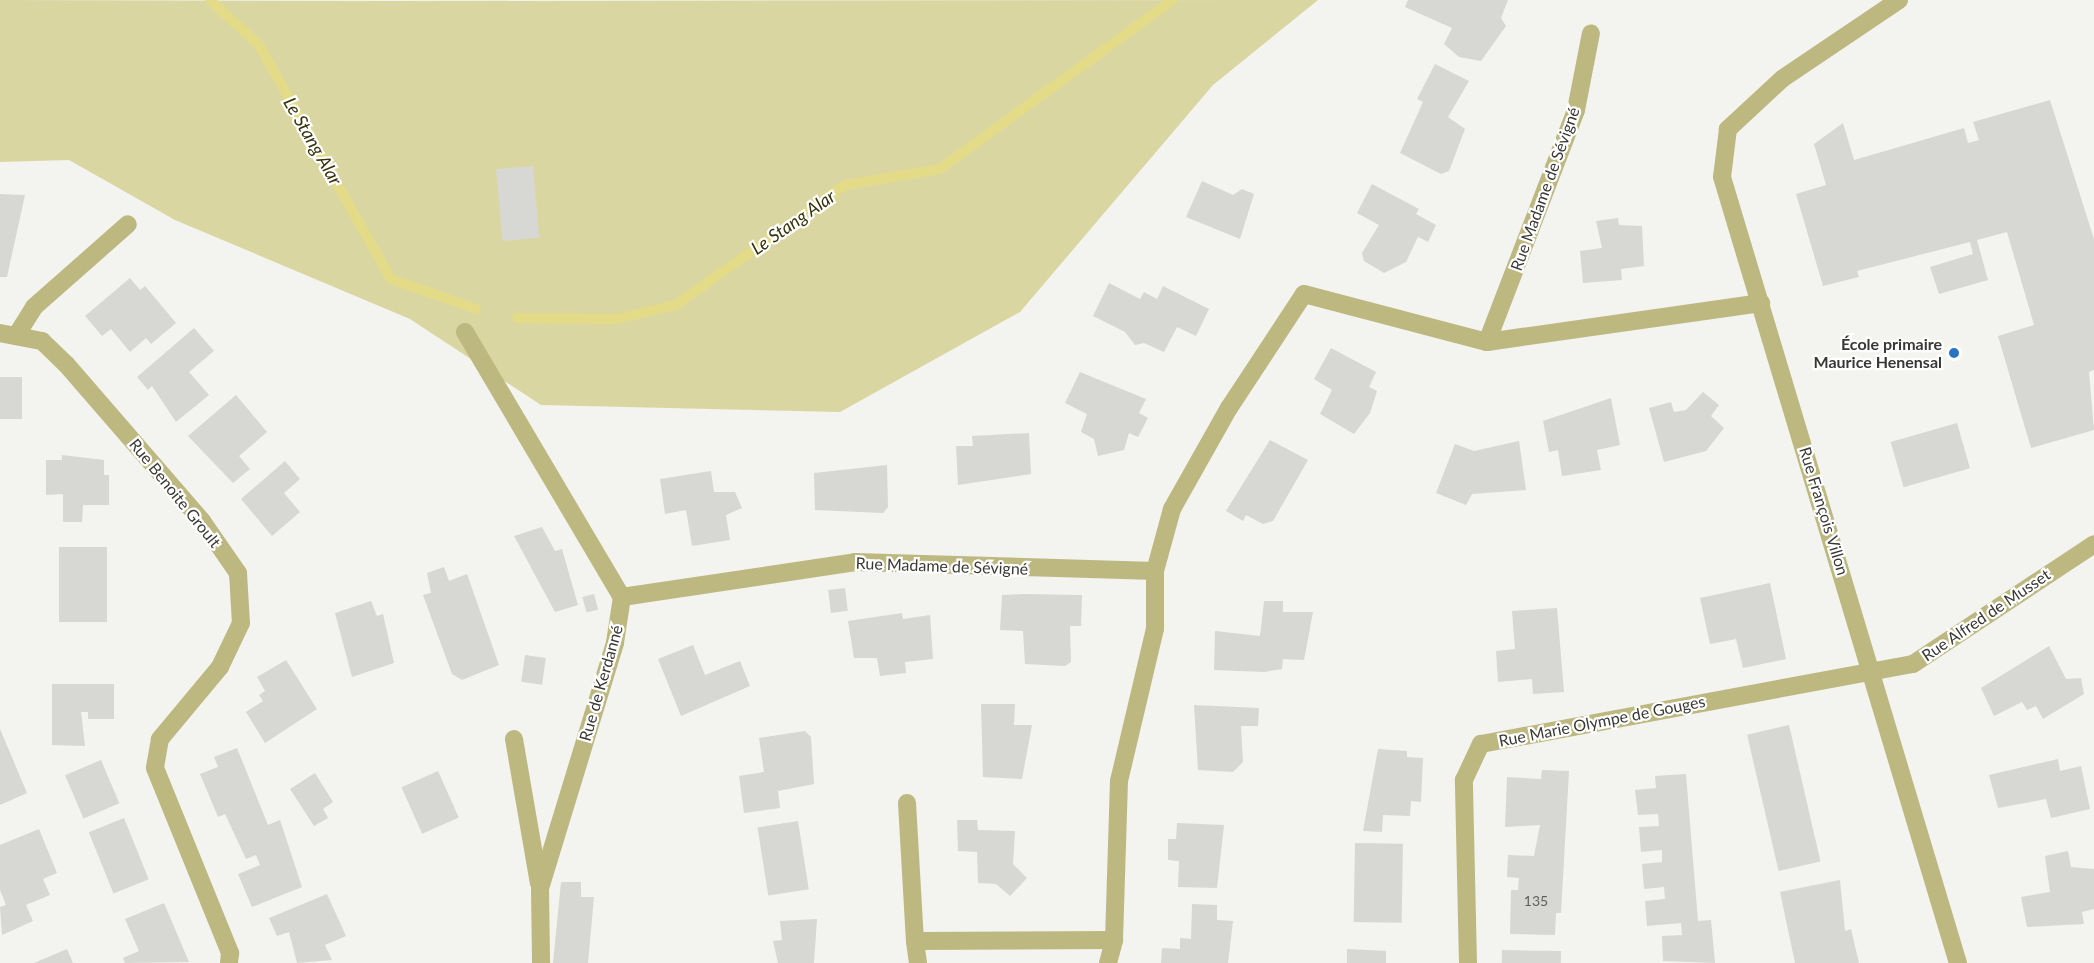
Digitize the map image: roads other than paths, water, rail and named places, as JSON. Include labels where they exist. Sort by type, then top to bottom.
[{"type":"street","name":"Rue François Villon","points":[[1899,0],[1782,79],[1728,129],[1722,177],[1958,963]]},
{"type":"street","name":"Rue Madame de Sévigné","points":[[1487,342],[1576,110],[1591,33]]},
{"type":"street","points":[[8,334],[34,307],[128,224]]},
{"type":"street","points":[[1108,963],[1114,940],[1119,781],[1155,629],[1155,571],[1172,509],[1229,408],[1304,294],[1487,342],[1761,303]]},
{"type":"street","points":[[465,332],[622,597]]},
{"type":"street","name":"Rue Benoite Groult","points":[[8,334],[42,341],[66,364],[202,521],[238,573],[240,624],[220,667],[160,739],[155,768],[230,953],[229,963]]},
{"type":"street","name":"Rue Alfred de Musset","points":[[1872,671],[1913,664],[2094,544]]},
{"type":"street","name":"Rue Madame de Sévigné","points":[[622,597],[855,562],[1155,571]]},
{"type":"street","name":"Rue de Kerdanné","points":[[541,963],[540,888],[615,643],[622,597]]},
{"type":"street","name":"Rue Marie Olympe de Gouges","points":[[1468,963],[1464,780],[1481,744],[1872,671]]},
{"type":"street","points":[[514,739],[540,888]]},
{"type":"street","points":[[907,803],[918,963]]},
{"type":"street","points":[[915,941],[1114,940]]},
{"type":"waterway","name":"Le Stang Alar","points":[[210,0],[259,45],[391,279],[476,309]]},
{"type":"waterway","name":"Le Stang Alar","points":[[517,318],[616,319],[676,305],[845,185],[940,169],[1173,0]]},
{"type":"place","name":"École primaire Maurice Henensal","points":[[1954,353]]}]
